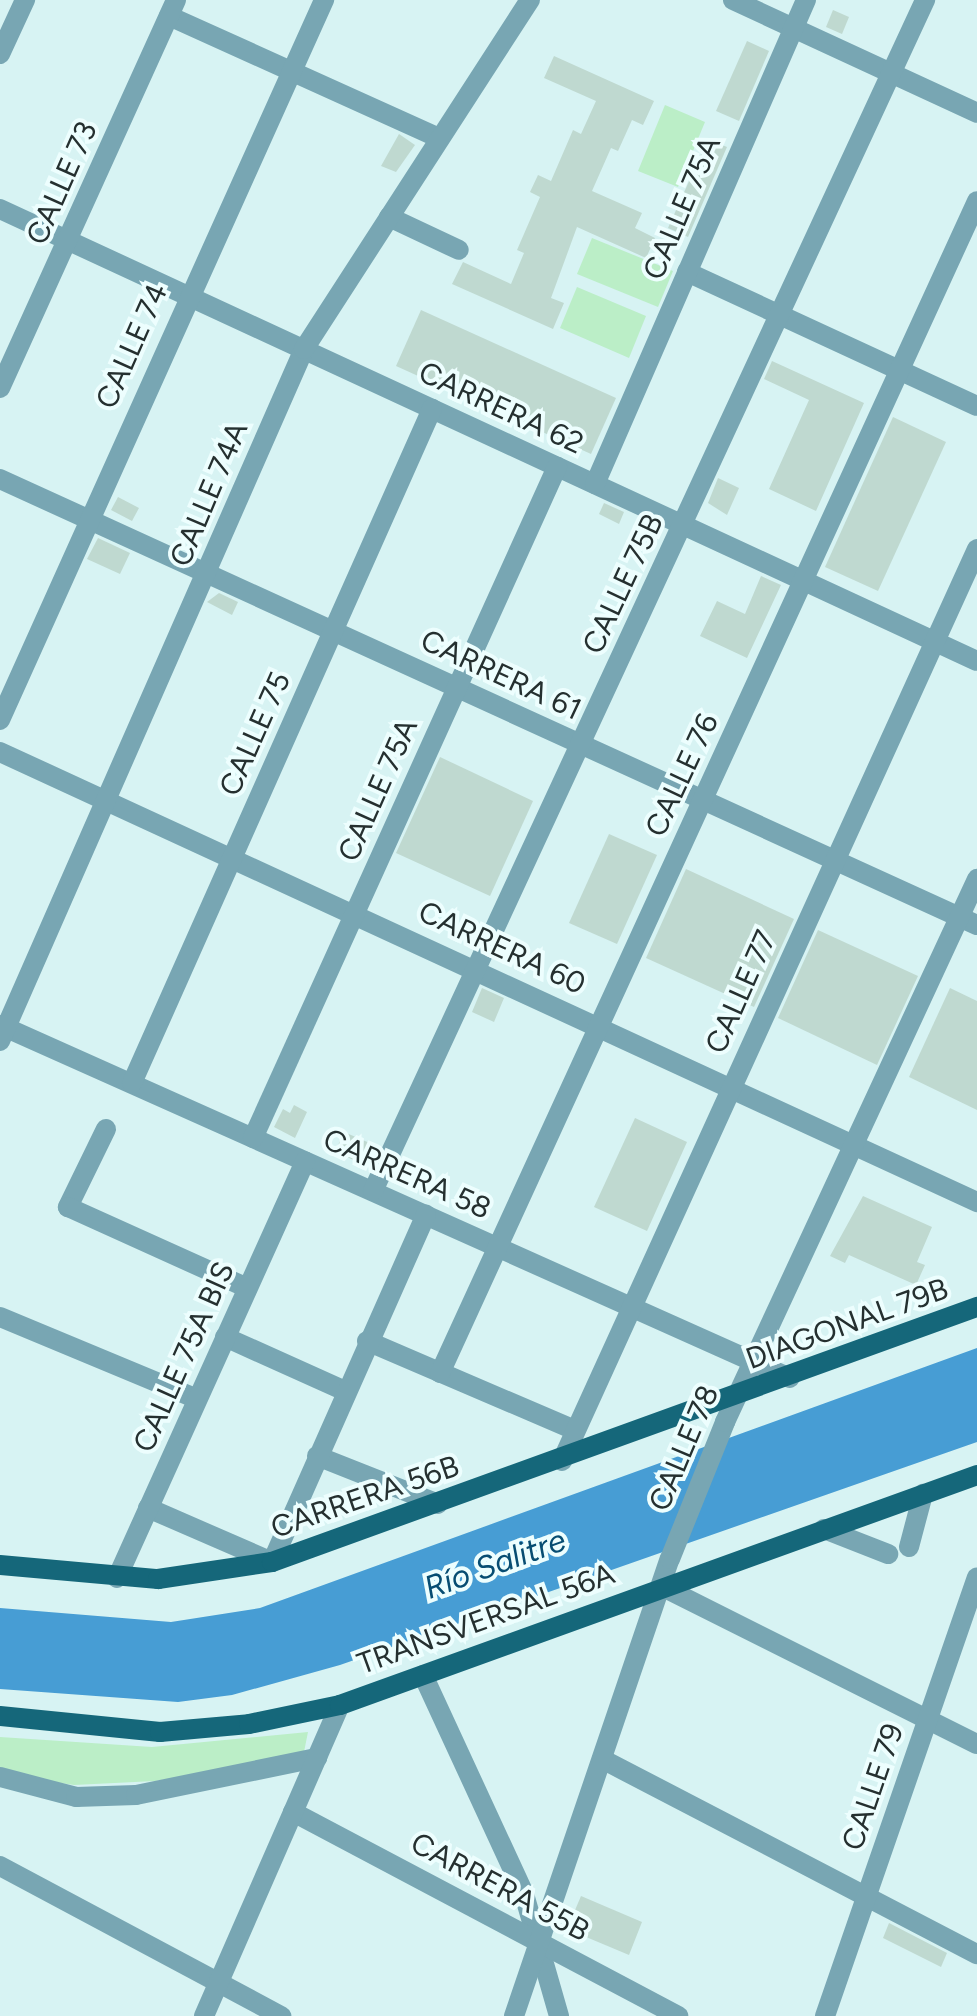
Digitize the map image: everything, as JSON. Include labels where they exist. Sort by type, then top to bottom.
[{"type":"main road","name":"DIAGONAL 79B","points":[[737,1397],[977,1307]]},
{"type":"main road","name":"CARRERA 56B","points":[[0,1565],[117,1578],[192,1579],[272,1562],[737,1397]]},
{"type":"main road","name":"TRANSVERSAL 56A","points":[[0,1716],[160,1732],[249,1724],[340,1705],[661,1586],[977,1475]]},
{"type":"street","points":[[3,40],[25,0]]},
{"type":"street","name":"CALLE 74","points":[[0,720],[87,519],[324,0]]},
{"type":"street","name":"CALLE 74A","points":[[2,1031],[108,801],[304,349],[530,0]]},
{"type":"street","points":[[733,0],[977,113]]},
{"type":"street","name":"CALLE 75A","points":[[595,484],[806,0]]},
{"type":"street","name":"CALLE 75B","points":[[373,1191],[925,0]]},
{"type":"street","points":[[172,8],[291,71],[439,138]]},
{"type":"street","name":"CALLE 73","points":[[0,388],[172,8]]},
{"type":"street","name":"CALLE 76","points":[[440,1373],[977,201]]},
{"type":"street","name":"CARRERA 62","points":[[0,209],[977,661]]},
{"type":"street","points":[[389,217],[459,250]]},
{"type":"street","points":[[687,272],[977,406]]},
{"type":"street","name":"CALLE 75","points":[[132,1083],[432,409]]},
{"type":"street","name":"CALLE 75A","points":[[253,1138],[557,467]]},
{"type":"street","name":"CARRERA 61","points":[[0,479],[968,921]]},
{"type":"street","name":"CALLE 77","points":[[562,1461],[629,1305],[977,549]]},
{"type":"street","name":"CARRERA 60","points":[[0,752],[856,1143],[977,1202]]},
{"type":"street","name":"CALLE 78","points":[[514,2016],[670,1559],[725,1422],[856,1143],[968,921],[977,879]]},
{"type":"street","name":"CARRERA 58","points":[[2,1031],[132,1083],[790,1378]]},
{"type":"street","points":[[106,1129],[68,1207],[247,1288]]},
{"type":"street","name":"CALLE 75A BIS","points":[[117,1578],[305,1161]]},
{"type":"street","points":[[148,1508],[272,1562],[367,1341],[426,1215]]},
{"type":"street","points":[[0,1317],[197,1399]]},
{"type":"street","points":[[225,1337],[345,1391]]},
{"type":"street","points":[[367,1341],[575,1430]]},
{"type":"street","points":[[317,1456],[438,1504]]},
{"type":"street","points":[[909,1547],[923,1494]]},
{"type":"street","points":[[824,1529],[888,1554]]},
{"type":"street","name":"CALLE 79","points":[[825,2016],[977,1578]]},
{"type":"street","points":[[661,1586],[977,1744]]},
{"type":"street","points":[[423,1675],[516,1876],[540,1942],[559,2016]]},
{"type":"street","points":[[204,2016],[340,1705]]},
{"type":"street","points":[[0,1777],[76,1797],[136,1795],[317,1758]]},
{"type":"street","points":[[602,1759],[977,1954]]},
{"type":"street","name":"CARRERA 55B","points":[[293,1812],[678,2016]]},
{"type":"street","points":[[0,1866],[281,2016]]},
{"type":"green space","points":[[665,105],[705,122],[678,187],[638,171]]},
{"type":"green space","points":[[592,238],[673,271],[658,307],[577,274]]},
{"type":"green space","points":[[577,287],[646,316],[629,358],[560,328]]},
{"type":"green space","points":[[308,1732],[303,1757],[155,1781],[74,1785],[0,1774],[0,1737],[152,1747]]},
{"type":"water","name":"Río Salitre","points":[[977,1348],[977,1442],[340,1665],[232,1695],[178,1702],[0,1689],[0,1608],[171,1622],[260,1608]]},
{"type":"building","points":[[833,10],[849,17],[842,34],[826,27]]},
{"type":"building","points":[[747,41],[769,51],[739,121],[716,111]]},
{"type":"building","points":[[554,56],[654,101],[643,125],[632,120],[618,151],[611,148],[592,191],[642,213],[635,228],[655,238],[646,258],[577,227],[551,298],[564,303],[553,329],[452,284],[463,262],[511,284],[524,253],[517,250],[540,197],[530,192],[538,175],[551,181],[573,130],[581,134],[596,101],[544,78]]},
{"type":"building","points":[[399,134],[415,145],[396,172],[381,166]]},
{"type":"building","points":[[708,139],[727,147],[688,237],[668,228]]},
{"type":"building","points":[[421,310],[616,398],[591,454],[396,366]]},
{"type":"building","points":[[772,361],[864,403],[816,511],[769,489],[809,400],[764,379]]},
{"type":"building","points":[[893,417],[946,442],[878,591],[825,567]]},
{"type":"building","points":[[718,478],[739,488],[727,515],[708,503]]},
{"type":"building","points":[[118,497],[139,508],[132,521],[111,510]]},
{"type":"building","points":[[604,503],[624,512],[619,524],[599,514]]},
{"type":"building","points":[[98,538],[130,553],[120,574],[87,559]]},
{"type":"building","points":[[761,576],[781,585],[747,658],[700,636],[717,601],[745,614]]},
{"type":"building","points":[[219,593],[238,602],[232,615],[207,602]]},
{"type":"building","points":[[440,757],[533,801],[490,896],[396,853]]},
{"type":"building","points":[[609,834],[657,855],[617,944],[569,923]]},
{"type":"building","points":[[686,869],[794,919],[754,1007],[646,958]]},
{"type":"building","points":[[818,930],[918,976],[877,1065],[778,1018]]},
{"type":"building","points":[[482,988],[504,998],[494,1022],[472,1012]]},
{"type":"building","points":[[950,988],[977,1001],[977,1110],[909,1077]]},
{"type":"building","points":[[294,1105],[307,1112],[295,1138],[274,1127],[283,1109],[290,1113]]},
{"type":"building","points":[[635,1118],[687,1142],[647,1231],[594,1207]]},
{"type":"building","points":[[344,1132],[379,1147],[370,1167],[335,1152]]},
{"type":"building","points":[[863,1196],[932,1227],[917,1262],[925,1265],[916,1285],[849,1255],[845,1263],[830,1256]]},
{"type":"building","points":[[581,1896],[642,1922],[629,1955],[567,1929]]},
{"type":"building","points":[[889,1923],[947,1953],[941,1967],[883,1938]]}]
